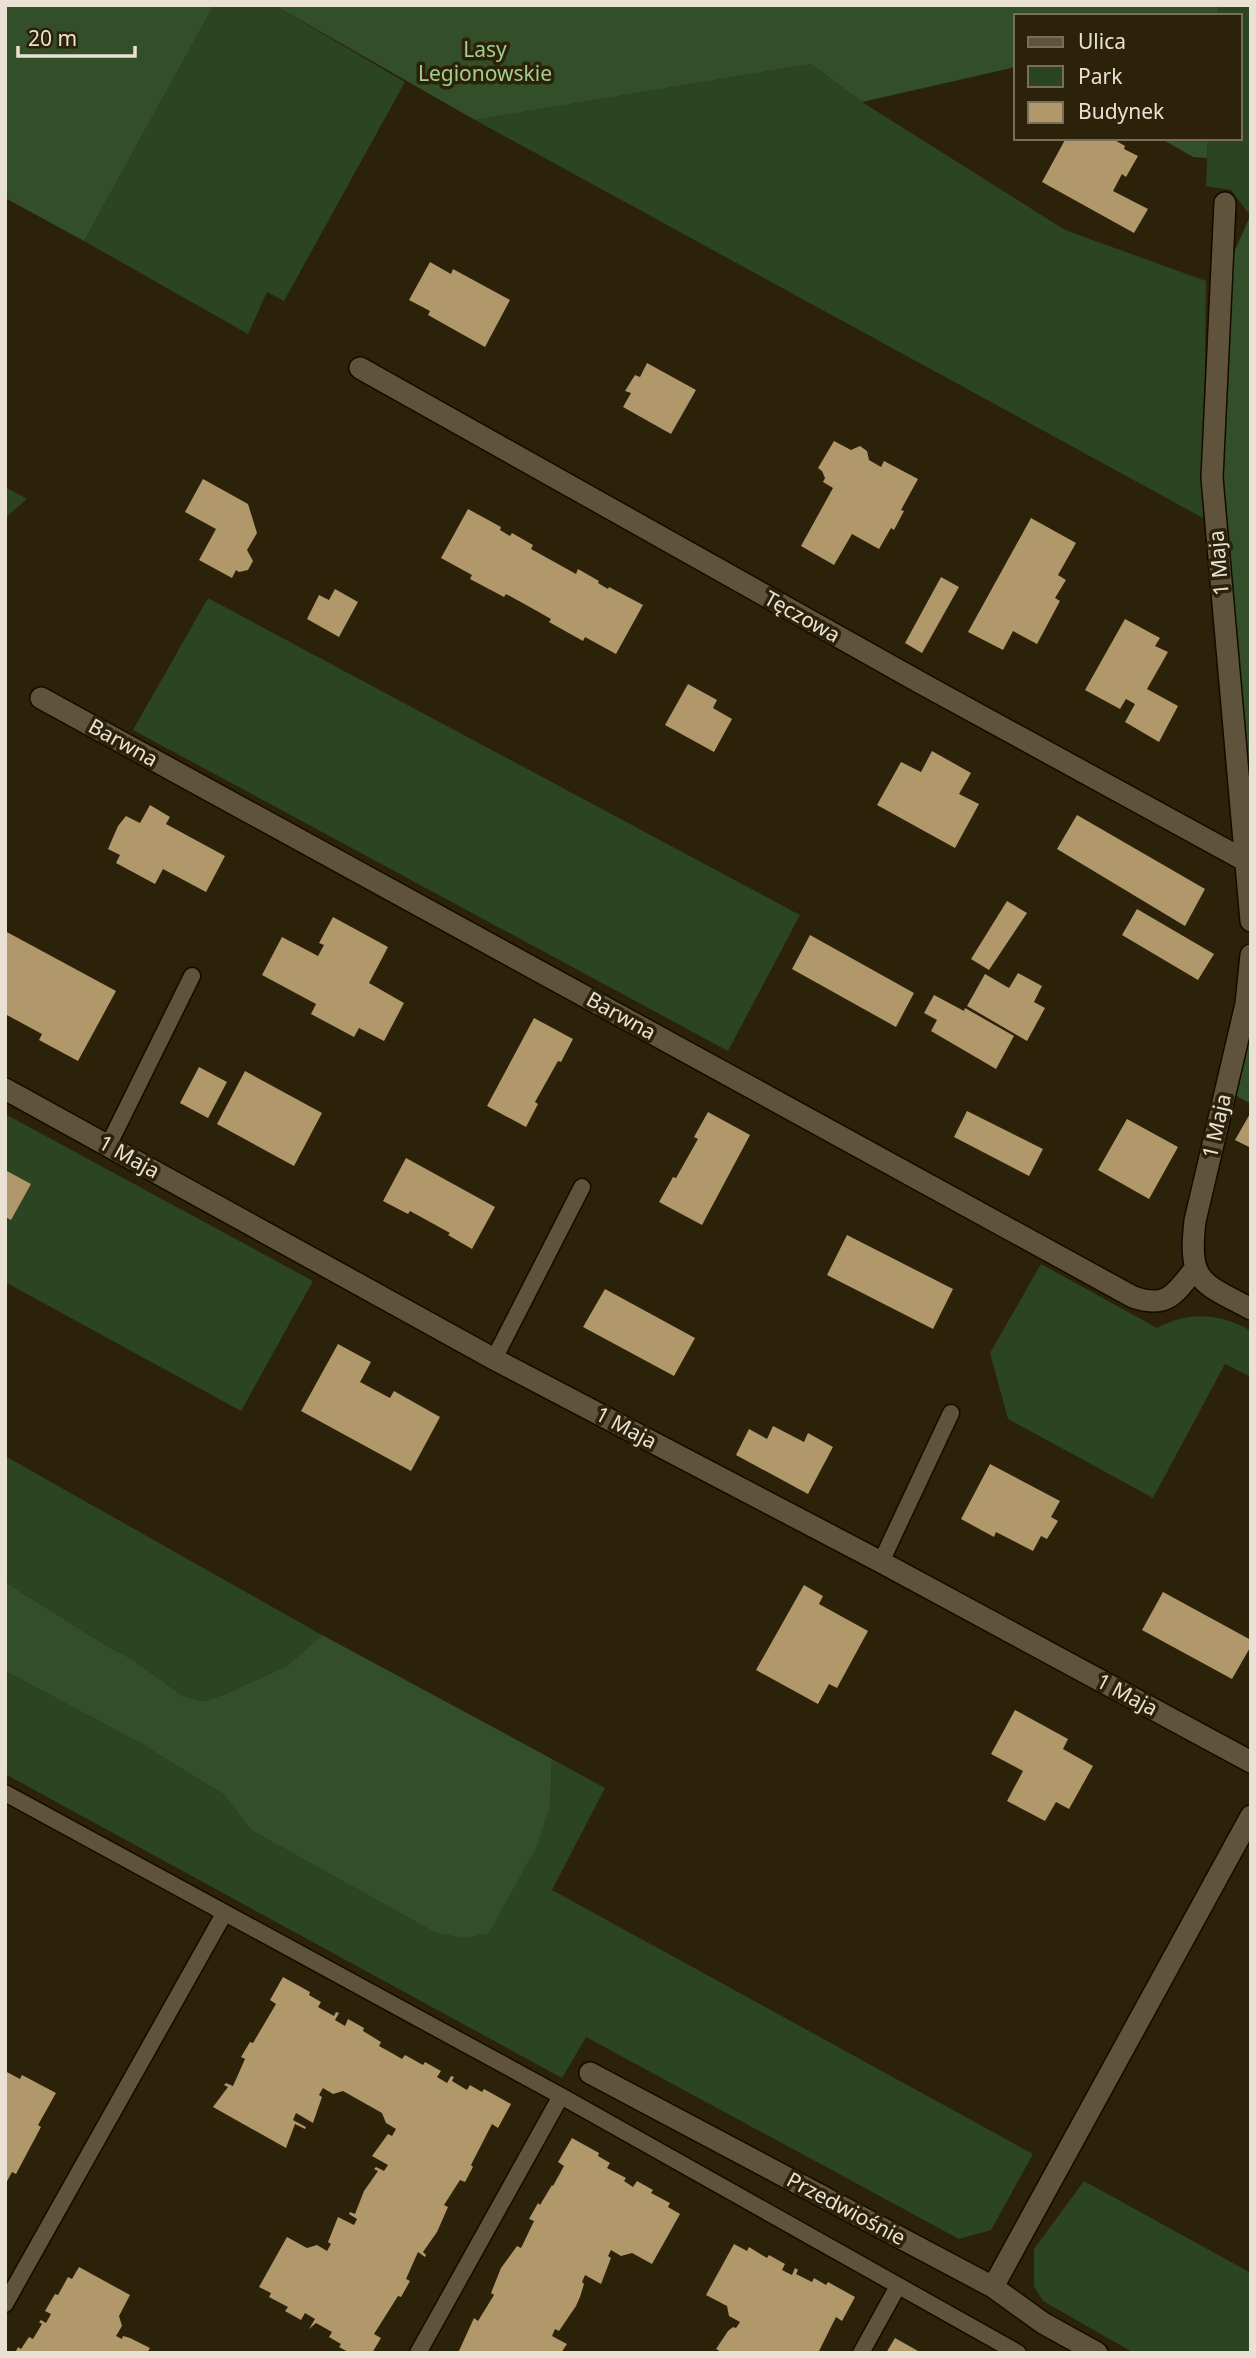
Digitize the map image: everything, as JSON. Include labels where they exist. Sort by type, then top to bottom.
[{"type":"street","name":"1 Maja","points":[[1226,203],[1212,478],[1251,921]]},
{"type":"street","name":"Tęczowa","points":[[360,368],[921,683],[1246,861]]},
{"type":"street","name":"Barwna","points":[[41,698],[1133,1297],[1148,1302],[1173,1296],[1195,1269]]},
{"type":"street","name":"1 Maja","points":[[1195,1269],[1192,1252],[1195,1222],[1246,1004],[1251,955]]},
{"type":"street","name":"1 Maja","points":[[5,1089],[494,1359],[881,1562],[1251,1762]]},
{"type":"street","points":[[1195,1269],[1205,1284],[1251,1309]]},
{"type":"street","points":[[993,2287],[1251,1816]]},
{"type":"street","name":"Przedwiośnie","points":[[590,2073],[993,2287],[1043,2323],[1097,2353]]},
{"type":"lane","points":[[108,1146],[192,976]]},
{"type":"lane","points":[[494,1359],[582,1186]]},
{"type":"lane","points":[[881,1562],[951,1413]]},
{"type":"lane","points":[[5,1793],[561,2096],[1018,2353]]},
{"type":"lane","points":[[5,2304],[224,1914]]},
{"type":"lane","points":[[418,2353],[561,2096]]},
{"type":"lane","points":[[861,2353],[898,2286]]},
{"type":"green space","points":[[5,5],[214,5],[84,241],[5,198]]},
{"type":"green space","points":[[214,5],[274,5],[405,82],[284,301],[267,292],[248,334],[84,241]]},
{"type":"green space","name":"Lasy Legionowskie","points":[[274,5],[1219,5],[1217,14],[1014,14],[1014,67],[862,102],[811,64],[475,120]]},
{"type":"green space","points":[[1219,5],[1251,5],[1249,214],[1231,190],[1206,186],[1208,140],[1242,140],[1242,14],[1217,14]]},
{"type":"green space","points":[[811,64],[862,102],[1065,230],[1206,281],[1203,518],[475,120]]},
{"type":"green space","points":[[1163,140],[1208,140],[1207,158],[1193,157]]},
{"type":"green space","points":[[1251,214],[1251,827],[1218,478],[1228,266]]},
{"type":"green space","points":[[5,487],[27,499],[5,518]]},
{"type":"green space","points":[[208,598],[800,915],[728,1051],[133,730]]},
{"type":"green space","points":[[1251,1031],[1251,1104],[1233,1094]]},
{"type":"green space","points":[[5,1114],[313,1281],[241,1411],[5,1282]]},
{"type":"green space","points":[[1041,1264],[1157,1328],[1181,1319],[1204,1316],[1228,1321],[1251,1331],[1251,1377],[1225,1364],[1153,1498],[1008,1419],[990,1353]]},
{"type":"green space","points":[[5,1456],[322,1635],[287,1666],[223,1695],[205,1701],[183,1696],[133,1660],[5,1582]]},
{"type":"green space","points":[[5,1582],[133,1660],[183,1696],[204,1701],[223,1695],[287,1666],[322,1635],[552,1759],[550,1805],[537,1846],[488,1934],[463,1938],[436,1933],[251,1830],[223,1794],[142,1744],[5,1671]]},
{"type":"green space","points":[[5,1671],[142,1744],[223,1794],[251,1830],[436,1933],[463,1938],[488,1934],[550,1805],[552,1759],[605,1788],[552,1890],[1033,2154],[991,2230],[959,2239],[586,2037],[562,2078],[5,1774]]},
{"type":"green space","points":[[1084,2181],[1251,2273],[1251,2353],[1134,2353],[1043,2301],[1034,2286],[1034,2249]]},
{"type":"building","points":[[1065,140],[1114,140],[1138,156],[1126,177],[1122,174],[1113,191],[1148,209],[1134,233],[1042,182]]},
{"type":"building","points":[[430,262],[451,274],[453,269],[510,300],[485,347],[428,315],[430,311],[409,300]]},
{"type":"building","points":[[647,363],[696,390],[671,434],[623,407],[631,393],[625,391],[635,375],[640,377]]},
{"type":"building","points":[[834,441],[851,450],[860,446],[867,451],[869,460],[881,467],[884,461],[918,479],[901,510],[904,511],[894,530],[891,528],[879,549],[852,534],[834,565],[801,546],[833,488],[823,482],[825,478],[818,468]]},
{"type":"building","points":[[203,479],[248,504],[257,533],[247,550],[253,561],[248,570],[236,570],[232,578],[199,560],[216,529],[185,512]]},
{"type":"building","points":[[468,509],[501,527],[500,530],[510,536],[512,533],[533,545],[531,549],[576,574],[578,569],[608,589],[609,587],[643,605],[616,654],[585,637],[583,641],[549,622],[551,619],[528,606],[470,579],[472,575],[441,558]]},
{"type":"building","points":[[1031,518],[1076,543],[1058,575],[1066,580],[1055,598],[1060,601],[1037,644],[1013,631],[1003,650],[968,632]]},
{"type":"building","points":[[941,577],[959,587],[922,653],[905,643]]},
{"type":"building","points":[[335,589],[358,602],[339,637],[307,619],[319,595],[329,600]]},
{"type":"building","points":[[1125,619],[1160,638],[1155,646],[1168,652],[1147,689],[1178,706],[1159,742],[1125,722],[1135,704],[1126,699],[1120,709],[1085,690]]},
{"type":"building","points":[[688,684],[717,700],[713,708],[732,719],[714,752],[665,725]]},
{"type":"building","points":[[932,751],[971,773],[959,794],[979,804],[955,848],[877,805],[901,762],[921,772]]},
{"type":"building","points":[[150,805],[170,817],[166,824],[225,856],[206,892],[163,869],[155,884],[116,863],[120,855],[108,849],[118,826],[126,816],[140,823]]},
{"type":"building","points":[[1077,815],[1205,889],[1185,926],[1057,849]]},
{"type":"building","points":[[1007,901],[1027,913],[989,970],[971,959]]},
{"type":"building","points":[[1137,909],[1214,954],[1198,980],[1122,935]]},
{"type":"building","points":[[333,917],[388,947],[369,983],[404,1003],[384,1041],[359,1028],[354,1037],[311,1014],[316,1004],[262,975],[282,937],[318,956],[324,945],[319,943]]},
{"type":"building","points":[[5,931],[116,991],[78,1061],[39,1040],[42,1034],[5,1014]]},
{"type":"building","points":[[810,935],[914,993],[896,1027],[792,969]]},
{"type":"building","points":[[1018,973],[1042,986],[1034,1002],[1045,1008],[1027,1041],[967,1006],[985,974],[1009,988]]},
{"type":"building","points":[[934,995],[964,1011],[965,1008],[1014,1036],[996,1069],[931,1031],[937,1020],[924,1013]]},
{"type":"building","points":[[534,1018],[573,1039],[535,1102],[538,1104],[526,1127],[487,1106]]},
{"type":"building","points":[[199,1067],[227,1082],[208,1118],[180,1103]]},
{"type":"building","points":[[245,1071],[322,1113],[294,1166],[217,1124]]},
{"type":"building","points":[[967,1111],[1043,1149],[1029,1176],[954,1137]]},
{"type":"building","points":[[708,1112],[750,1135],[702,1225],[659,1202],[698,1139],[694,1137]]},
{"type":"building","points":[[1251,1112],[1251,1148],[1235,1140]]},
{"type":"building","points":[[1127,1119],[1178,1147],[1149,1199],[1098,1170]]},
{"type":"building","points":[[406,1158],[495,1207],[472,1249],[448,1235],[450,1233],[410,1211],[408,1214],[383,1201]]},
{"type":"building","points":[[5,1170],[31,1184],[11,1220],[5,1217]]},
{"type":"building","points":[[847,1235],[953,1289],[933,1329],[827,1275]]},
{"type":"building","points":[[605,1289],[695,1338],[674,1376],[583,1327]]},
{"type":"building","points":[[338,1344],[371,1362],[360,1382],[390,1398],[394,1391],[440,1417],[411,1471],[301,1411]]},
{"type":"building","points":[[773,1426],[804,1442],[808,1433],[833,1447],[808,1494],[736,1455],[749,1429],[767,1439]]},
{"type":"building","points":[[990,1464],[1060,1501],[1051,1517],[1058,1521],[1047,1539],[1041,1536],[1033,1551],[996,1532],[994,1537],[961,1519]]},
{"type":"building","points":[[804,1585],[823,1596],[819,1604],[868,1631],[837,1688],[829,1684],[818,1704],[756,1670]]},
{"type":"building","points":[[1163,1592],[1251,1640],[1251,1646],[1232,1679],[1142,1630]]},
{"type":"building","points":[[1015,1710],[1068,1739],[1063,1749],[1093,1766],[1069,1809],[1056,1802],[1045,1821],[1007,1801],[1023,1771],[991,1754]]},
{"type":"building","points":[[283,1977],[310,1992],[309,1995],[321,2002],[318,2007],[334,2016],[336,2012],[339,2013],[335,2020],[345,2026],[348,2019],[364,2028],[363,2031],[381,2042],[379,2046],[402,2059],[405,2055],[423,2065],[425,2062],[441,2071],[437,2077],[447,2083],[451,2076],[454,2077],[452,2081],[467,2090],[470,2085],[482,2092],[484,2089],[511,2104],[498,2128],[492,2124],[465,2182],[460,2180],[444,2205],[448,2207],[437,2232],[423,2252],[425,2257],[418,2252],[406,2279],[410,2281],[374,2334],[381,2338],[372,2353],[350,2353],[339,2347],[341,2344],[329,2337],[332,2332],[316,2323],[309,2329],[315,2319],[305,2313],[301,2320],[285,2311],[288,2307],[269,2297],[271,2293],[259,2287],[287,2237],[307,2248],[317,2245],[327,2251],[338,2217],[354,2225],[357,2219],[349,2214],[355,2214],[364,2191],[378,2171],[374,2169],[376,2167],[384,2171],[388,2165],[372,2156],[388,2134],[392,2136],[396,2129],[386,2123],[382,2113],[343,2091],[333,2094],[323,2088],[313,2123],[296,2113],[293,2120],[306,2127],[305,2129],[295,2124],[286,2148],[213,2107],[228,2087],[224,2085],[226,2083],[233,2086],[245,2059],[241,2057],[250,2042],[253,2043],[276,2004],[270,2000]]},
{"type":"building","points":[[5,2071],[20,2079],[22,2075],[56,2093],[16,2174],[12,2172],[5,2185]]},
{"type":"building","points":[[572,2138],[599,2153],[598,2156],[610,2163],[607,2168],[626,2178],[624,2181],[633,2187],[637,2181],[653,2190],[651,2193],[670,2203],[668,2207],[680,2214],[652,2264],[632,2253],[621,2256],[611,2250],[608,2256],[611,2258],[601,2284],[585,2275],[576,2306],[559,2331],[555,2329],[552,2336],[567,2344],[561,2353],[458,2353],[474,2318],[478,2321],[494,2295],[491,2293],[501,2268],[517,2246],[521,2248],[534,2221],[529,2219],[564,2166],[558,2162]]},
{"type":"building","points":[[734,2244],[747,2251],[749,2247],[767,2258],[769,2255],[785,2264],[782,2270],[792,2275],[795,2268],[798,2270],[796,2274],[812,2282],[814,2278],[826,2285],[828,2282],[855,2297],[842,2321],[836,2317],[818,2353],[723,2353],[716,2349],[728,2331],[736,2328],[740,2322],[729,2316],[727,2306],[706,2295]]},
{"type":"building","points":[[79,2267],[130,2295],[119,2316],[122,2326],[116,2336],[122,2339],[123,2336],[130,2338],[150,2348],[147,2353],[15,2353],[29,2337],[33,2339],[42,2324],[39,2322],[41,2320],[46,2323],[51,2314],[45,2311],[55,2294],[58,2295],[68,2277],[72,2279]]},
{"type":"building","points":[[895,2338],[918,2351],[917,2353],[886,2353]]}]
